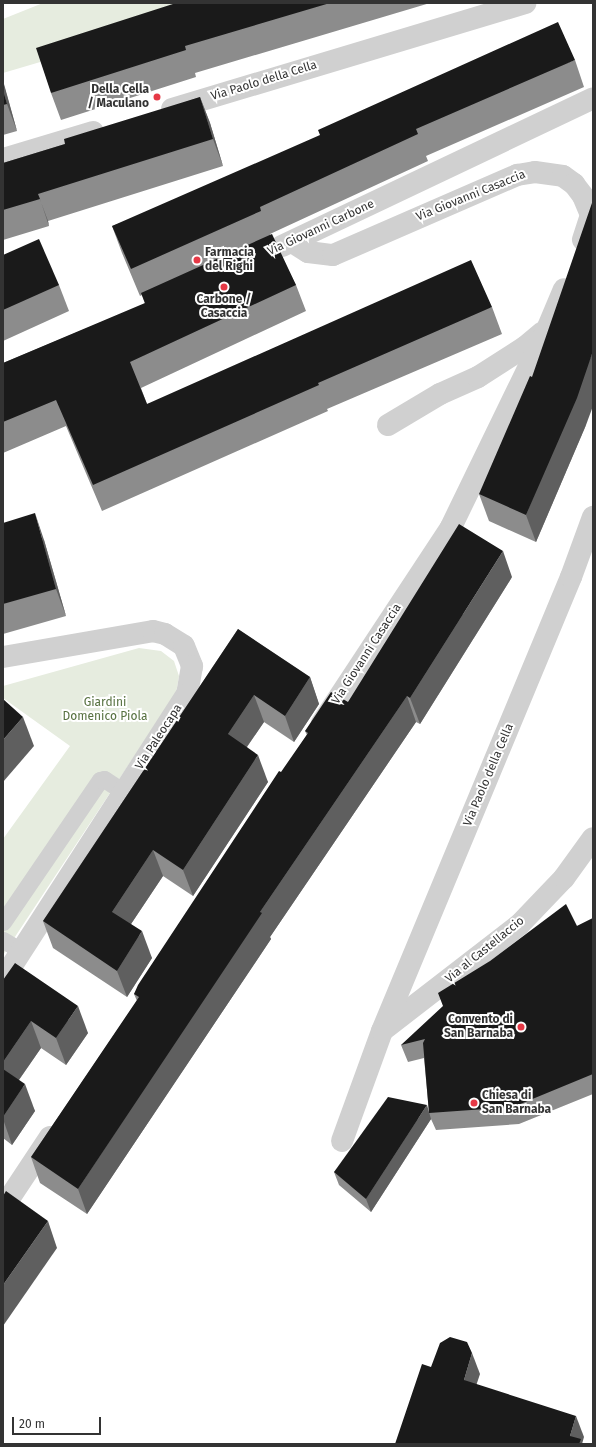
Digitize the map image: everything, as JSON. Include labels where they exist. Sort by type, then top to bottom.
[{"type":"street","name":"Via Paolo della Cella","points":[[153,115],[526,3]]},
{"type":"street","name":"Via Giovanni Carbone","points":[[263,255],[593,98]]},
{"type":"street","points":[[3,159],[116,126]]},
{"type":"street","name":"Via Giovanni Casaccia","points":[[292,242],[308,252],[333,255],[517,175],[549,172],[563,176],[574,184],[583,196],[591,215],[573,266],[548,327],[451,528],[310,741]]},
{"type":"street","name":"Via Giovanni Casaccia","points":[[388,425],[440,394],[478,377],[525,347],[548,327]]},
{"type":"street","name":"Via Paolo della Cella","points":[[342,1141],[382,1031],[571,577],[593,517]]},
{"type":"street","name":"Via Paleocapa","points":[[3,657],[140,631],[165,634],[184,646],[192,666],[187,694],[124,792],[12,946],[3,980]]},
{"type":"street","name":"Via al Castellaccio","points":[[382,1031],[520,924],[564,878],[593,838]]},
{"type":"street","points":[[3,1208],[60,1121]]},
{"type":"lane","points":[[3,922],[100,780],[104,779],[124,792]]},
{"type":"green space","points":[[43,3],[240,3],[3,73],[3,19]]},
{"type":"green space","name":"Giardini Domenico Piola","points":[[139,648],[161,651],[174,661],[179,676],[176,693],[3,955],[3,839],[70,746],[3,698],[3,686]]},
{"type":"building","points":[[176,3],[330,3],[185,46],[186,50],[51,93],[36,48]]},
{"type":"building","points":[[558,22],[575,60],[416,129],[418,134],[260,207],[261,211],[131,269],[112,226],[320,135],[318,130]]},
{"type":"building","points":[[3,90],[7,104],[3,105]]},
{"type":"building","points":[[200,97],[213,139],[38,194],[40,199],[3,210],[3,163],[65,144],[64,139]]},
{"type":"building","points":[[593,200],[593,351],[577,398],[526,515],[479,494],[530,376],[532,377]]},
{"type":"building","points":[[272,234],[296,285],[130,362],[147,404],[471,260],[492,307],[318,383],[319,385],[93,485],[56,400],[3,422],[3,363],[145,303],[141,293]]},
{"type":"building","points":[[39,239],[59,285],[3,310],[3,255]]},
{"type":"building","points":[[35,513],[56,589],[3,604],[3,523]]},
{"type":"building","points":[[459,524],[503,551],[410,698],[407,696],[260,912],[262,913],[78,1189],[31,1157],[139,997],[134,994],[138,985],[279,771],[281,772],[308,733],[305,731],[331,692],[348,702]]},
{"type":"building","points":[[238,629],[310,677],[285,716],[254,695],[228,734],[258,755],[183,870],[153,850],[112,912],[142,931],[117,971],[43,921]]},
{"type":"building","points":[[3,699],[23,717],[3,740]]},
{"type":"building","points":[[566,904],[577,926],[593,918],[593,1074],[513,1107],[429,1113],[423,1043],[425,1039],[401,1045],[443,1006],[438,993],[490,961]]},
{"type":"building","points":[[15,963],[78,1006],[56,1038],[31,1021],[3,1062],[3,980]]},
{"type":"building","points":[[3,1069],[25,1084],[3,1117]]},
{"type":"building","points":[[388,1097],[427,1105],[366,1199],[334,1172]]},
{"type":"building","points":[[6,1191],[48,1221],[3,1285],[3,1196]]},
{"type":"building","points":[[450,1337],[467,1342],[472,1353],[464,1380],[576,1416],[570,1436],[581,1439],[579,1444],[395,1444],[422,1364],[431,1367],[440,1343]]},
{"type":"place","name":"Della Cella / Maculano","points":[[157,97]]},
{"type":"place","name":"Farmacia del Righi","points":[[197,260]]},
{"type":"place","name":"Carbone / Casaccia","points":[[224,287]]},
{"type":"place","name":"Convento di San Barnaba","points":[[521,1027]]},
{"type":"place","name":"Chiesa di San Barnaba","points":[[474,1103]]}]
